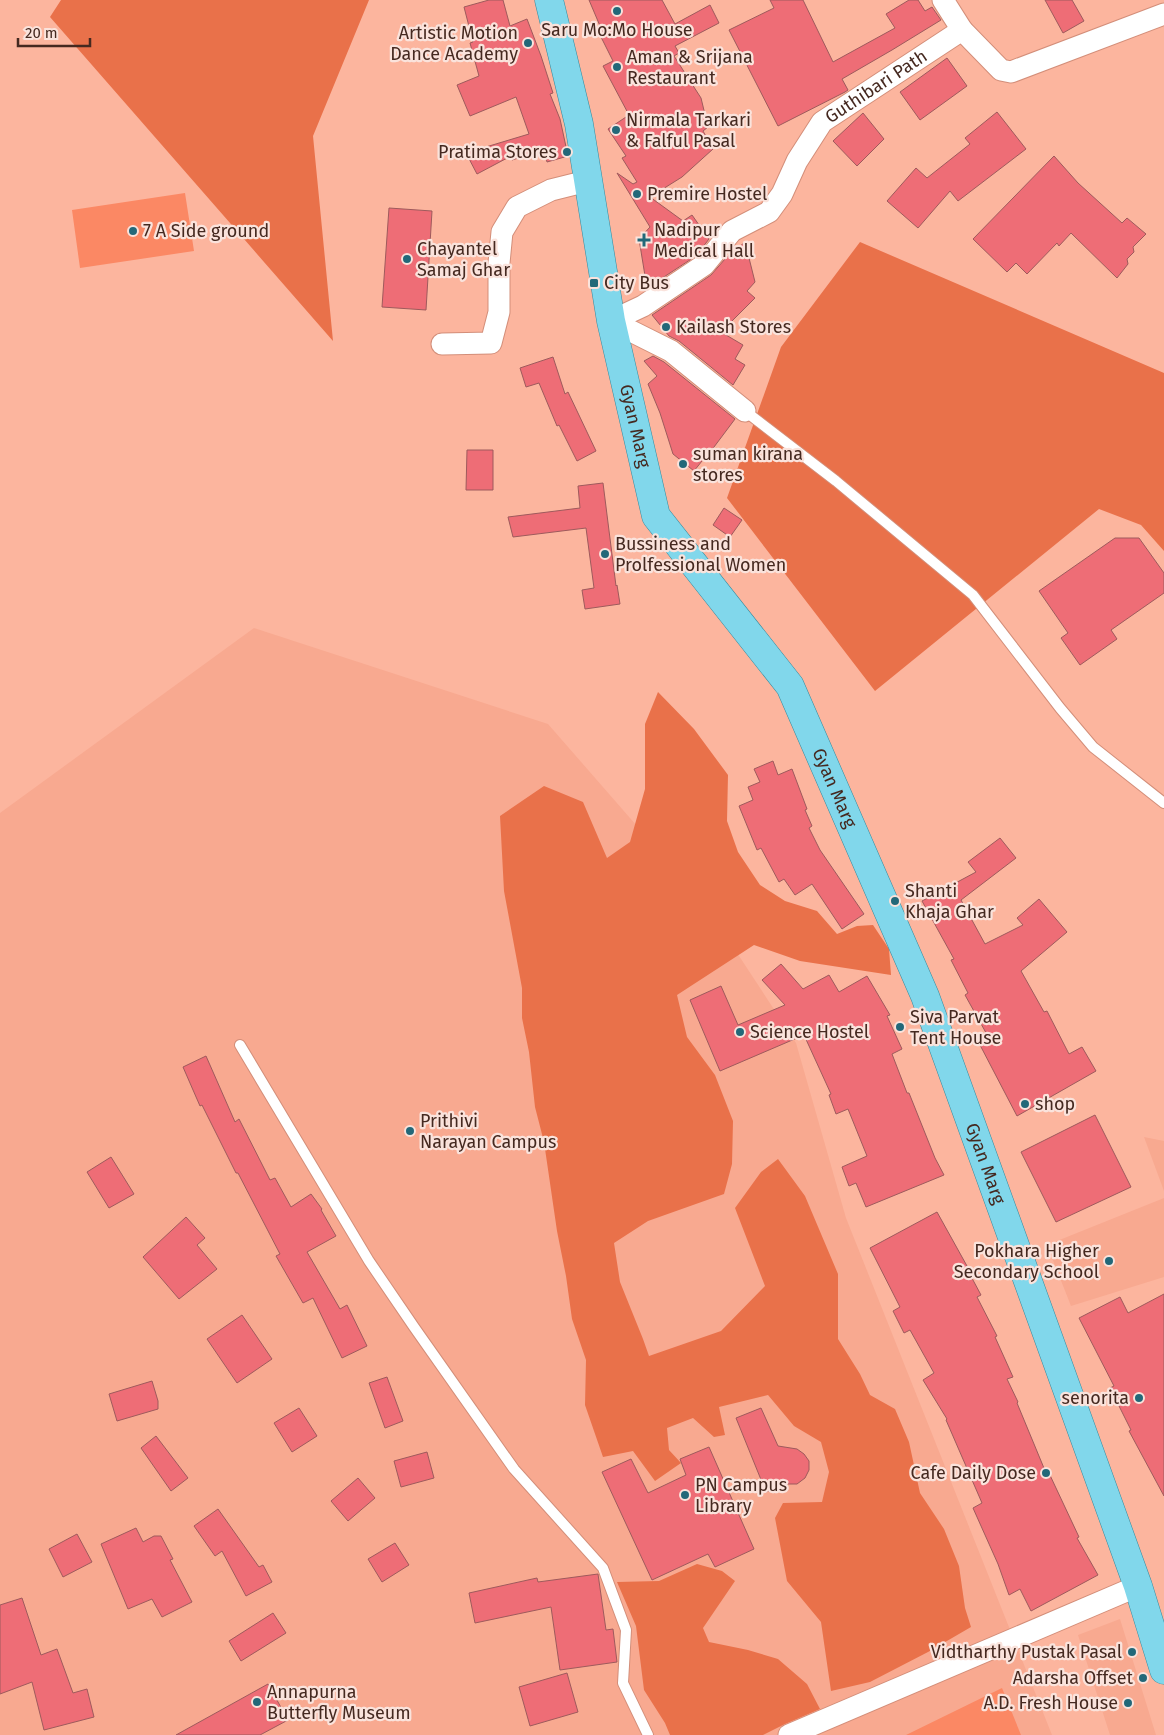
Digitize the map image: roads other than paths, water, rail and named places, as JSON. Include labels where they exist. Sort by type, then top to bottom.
[{"type":"main road","name":"Gyan Marg","points":[[549,0],[580,124],[587,181],[611,320],[656,516],[790,686],[926,996],[1138,1586],[1164,1670]]},
{"type":"main road","points":[[1138,1586],[1164,1604]]},
{"type":"street","points":[[943,0],[962,30],[1000,70],[1011,72],[1164,14]]},
{"type":"street","name":"Guthibari Path","points":[[611,320],[643,306],[704,265],[732,231],[769,212],[782,194],[797,161],[822,122],[962,30]]},
{"type":"street","points":[[442,344],[491,343],[499,312],[499,263],[502,232],[517,207],[551,190],[587,181]]},
{"type":"street","points":[[611,320],[670,351],[745,411]]},
{"type":"street","points":[[788,1735],[1138,1586]]},
{"type":"lane","points":[[745,411],[836,481],[974,595],[1060,708],[1093,747],[1164,803]]},
{"type":"lane","points":[[240,1045],[369,1261],[414,1327],[514,1469],[603,1568],[626,1630],[623,1683],[648,1735]]},
{"type":"place","name":"Saru Mo:Mo House","points":[[617,11]]},
{"type":"place","name":"Artistic Motion Dance Academy","points":[[528,43]]},
{"type":"place","name":"Aman & Srijana Restaurant","points":[[617,67]]},
{"type":"place","name":"Nirmala Tarkari & Falful Pasal","points":[[616,130]]},
{"type":"place","name":"Pratima Stores","points":[[567,152]]},
{"type":"place","name":"Premire Hostel","points":[[637,194]]},
{"type":"place","name":"7 A Side ground","points":[[133,231]]},
{"type":"place","name":"Nadipur Medical Hall","points":[[644,240]]},
{"type":"place","name":"Chayantel Samaj Ghar","points":[[407,259]]},
{"type":"place","name":"City Bus","points":[[594,283]]},
{"type":"place","name":"Kailash Stores","points":[[666,327]]},
{"type":"place","name":"suman kirana stores","points":[[683,464]]},
{"type":"place","name":"Bussiness and Prolfessional Women","points":[[605,554]]},
{"type":"place","name":"Shanti Khaja Ghar","points":[[895,901]]},
{"type":"place","name":"Siva Parvat Tent House","points":[[900,1027]]},
{"type":"place","name":"Science Hostel","points":[[740,1032]]},
{"type":"place","name":"shop","points":[[1025,1104]]},
{"type":"place","name":"Prithivi Narayan Campus","points":[[410,1131]]},
{"type":"place","name":"Pokhara Higher Secondary School","points":[[1109,1261]]},
{"type":"place","name":"senorita","points":[[1139,1398]]},
{"type":"place","name":"Cafe Daily Dose","points":[[1046,1473]]},
{"type":"place","name":"PN Campus Library","points":[[685,1495]]},
{"type":"place","name":"Vidtharthy Pustak Pasal","points":[[1132,1652]]},
{"type":"place","name":"Adarsha Offset","points":[[1143,1678]]},
{"type":"place","name":"Annapurna Butterfly Museum","points":[[257,1702]]},
{"type":"place","name":"A.D. Fresh House","points":[[1128,1703]]}]
